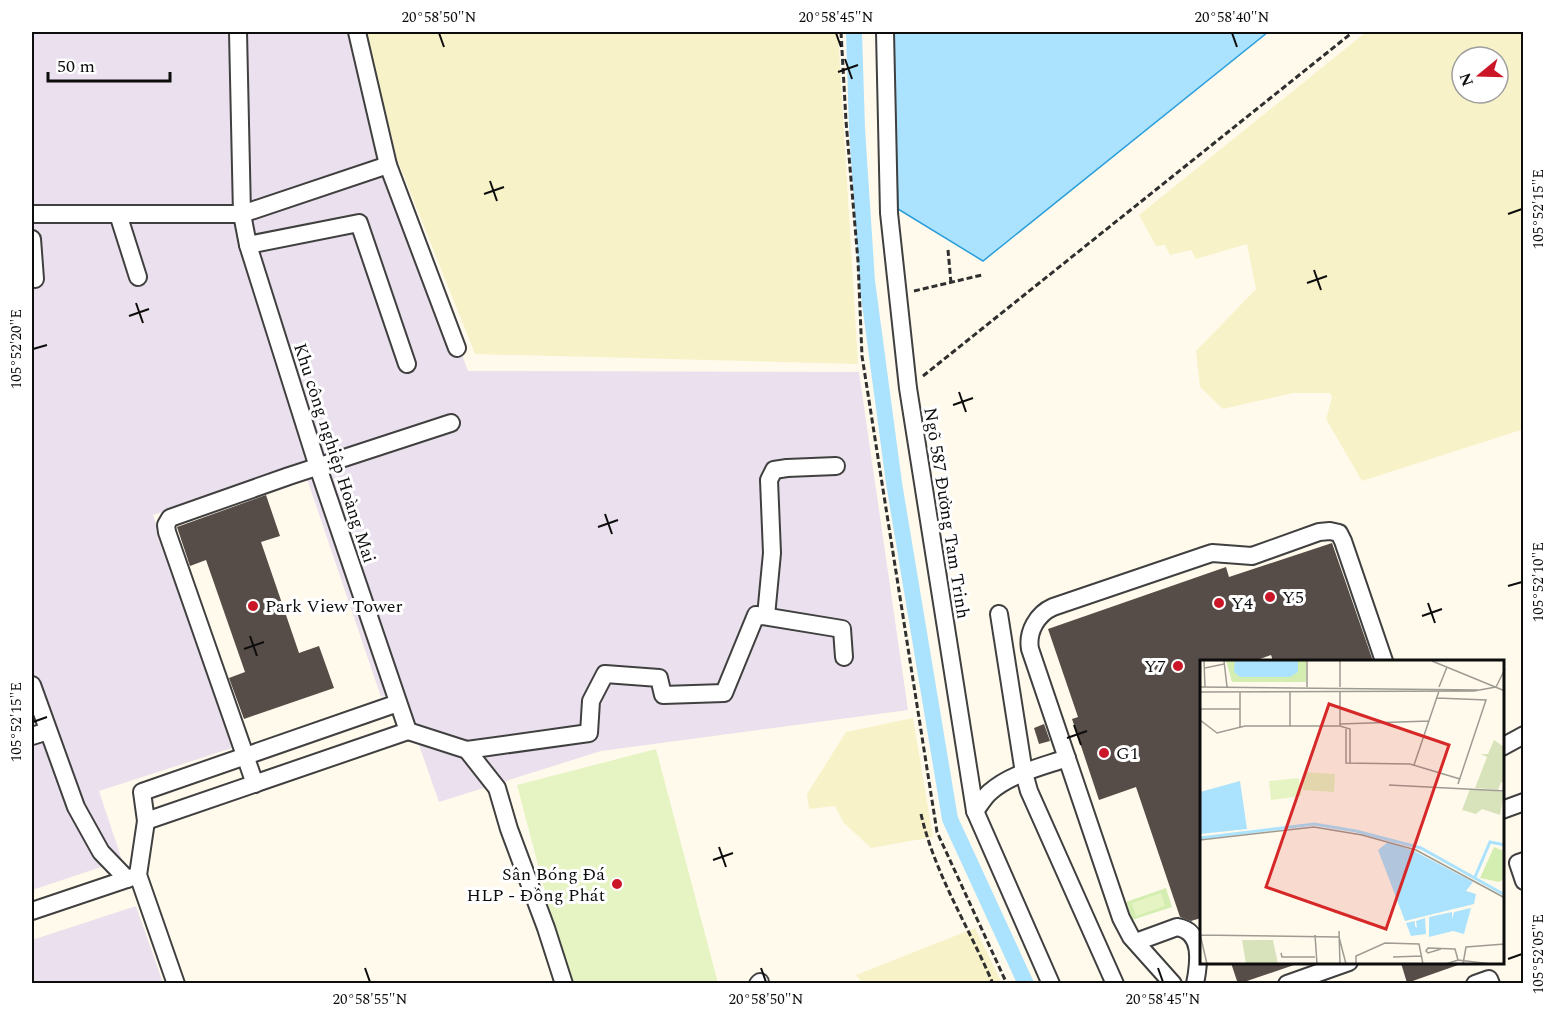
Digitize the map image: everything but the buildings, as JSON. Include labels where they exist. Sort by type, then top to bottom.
[{"type":"street","name":"Khu công nghiệp Hoàng Mai","points":[[238,32],[242,214],[248,245],[318,466],[408,731]]},
{"type":"street","points":[[357,32],[388,165],[457,348]]},
{"type":"street","name":"Ngõ 587 Đường Tam Trinh","points":[[885,32],[889,213],[908,388],[975,811],[1051,984]]},
{"type":"street","points":[[32,214],[242,214],[388,165]]},
{"type":"street","points":[[118,214],[138,277]]},
{"type":"street","points":[[248,245],[359,223],[407,364]]},
{"type":"street","points":[[32,239],[35,279]]},
{"type":"street","points":[[255,784],[166,532],[166,525],[174,515],[451,423]]},
{"type":"street","points":[[766,616],[772,553],[769,480],[774,470],[836,466]]},
{"type":"street","points":[[1173,984],[1136,942],[1125,928],[1121,918],[1030,649],[1028,639],[1040,616],[1053,608],[1212,553],[1252,556],[1319,532],[1330,531],[1339,533],[1344,541],[1384,660]]},
{"type":"street","points":[[999,614],[1029,791],[1115,984]]},
{"type":"street","points":[[146,821],[408,731],[467,750],[589,733],[591,701],[605,674],[658,678],[663,695],[724,693],[756,615],[842,629],[844,657]]},
{"type":"street","points":[[32,685],[75,807],[101,852],[133,877],[176,984]]},
{"type":"street","points":[[133,877],[146,821],[142,792],[398,703]]},
{"type":"street","points":[[32,736],[48,731]]},
{"type":"street","points":[[1504,746],[1524,735]]},
{"type":"street","points":[[467,750],[497,788],[509,829],[564,984]]},
{"type":"street","points":[[975,811],[990,792],[1024,772],[1067,758]]},
{"type":"street","points":[[1504,810],[1524,802]]},
{"type":"street","points":[[1524,861],[1518,863],[1524,881]]},
{"type":"street","points":[[32,912],[133,877]]},
{"type":"street","points":[[1136,942],[1176,927],[1182,928],[1195,941],[1199,952],[1200,961],[1195,984]]},
{"type":"street","points":[[1287,984],[1346,964]]},
{"type":"street","points":[[1475,984],[1489,979],[1491,984]]},
{"type":"path","points":[[841,32],[858,261],[862,356],[938,832],[1007,984]]},
{"type":"path","points":[[908,388],[1353,32]]},
{"type":"path","points":[[948,250],[951,283]]},
{"type":"path","points":[[898,294],[982,275]]},
{"type":"path","points":[[921,814],[927,842],[939,872],[965,928],[977,946],[993,984]]},
{"type":"shaded area","points":[[32,32],[361,32],[392,166],[468,371],[859,372],[908,710],[601,751],[439,802],[400,691],[381,697],[302,464],[153,515],[232,748],[99,791],[122,860],[32,890]]},
{"type":"shaded area","points":[[366,32],[838,32],[858,364],[475,354],[397,159]]},
{"type":"shaded area","points":[[1366,32],[1523,32],[1524,429],[1362,481],[1326,419],[1332,398],[1330,393],[1293,393],[1223,409],[1200,387],[1196,351],[1256,289],[1247,244],[1196,259],[1191,250],[1170,255],[1165,245],[1156,246],[1139,215]]},
{"type":"shaded area","points":[[913,718],[933,837],[871,848],[843,822],[835,806],[809,809],[807,794],[846,732]]},
{"type":"shaded area","points":[[136,906],[163,983],[32,983],[32,940]]},
{"type":"shaded area","points":[[975,928],[1002,983],[862,983],[856,975]]},
{"type":"green space","name":"Sân Bóng Đá HLP - Đồng Phát","points":[[656,749],[718,983],[569,983],[517,785]]},
{"type":"green space","points":[[1166,888],[1172,907],[1132,920],[1126,902]]},
{"type":"green space","points":[[1161,893],[1165,906],[1136,916],[1132,903]]},
{"type":"water","points":[[893,32],[1268,32],[983,261],[898,209]]},
{"type":"waterway","points":[[854,32],[857,129],[867,281],[894,483],[950,819],[1026,984]]},
{"type":"place","name":"Y5","points":[[1270,597]]},
{"type":"place","name":"Y4","points":[[1219,603]]},
{"type":"place","name":"Park View Tower","points":[[253,606]]},
{"type":"place","name":"Y7","points":[[1178,666]]},
{"type":"place","name":"G1","points":[[1104,753]]},
{"type":"place","name":"Sân Bóng Đá HLP - Đồng Phát","points":[[617,884]]}]
